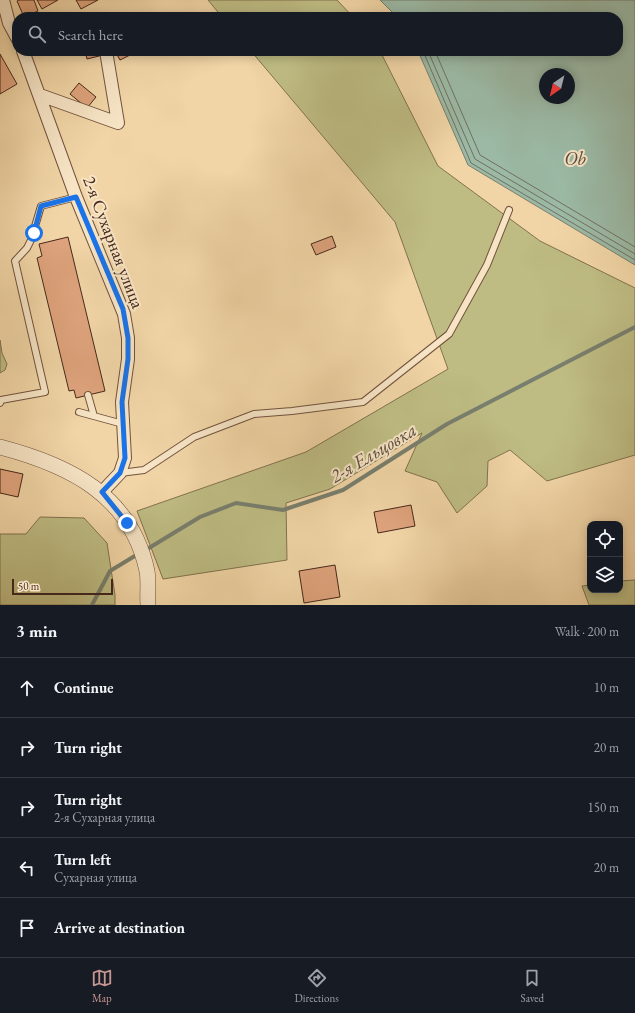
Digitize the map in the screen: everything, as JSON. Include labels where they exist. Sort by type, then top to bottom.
[{"type":"street","points":[[2,1],[12,29]]},
{"type":"street","name":"2-я Сухарная улица","points":[[26,56],[76,197],[124,314],[128,338],[128,359],[122,402],[125,458],[120,473],[102,492]]},
{"type":"street","points":[[40,95],[118,123],[107,56]]},
{"type":"street","points":[[0,447],[42,460],[67,471],[102,492],[120,513],[135,537],[147,572],[148,605]]},
{"type":"lane","points":[[0,401],[45,392],[15,261],[27,248],[34,233],[41,206],[76,197]]},
{"type":"lane","points":[[120,473],[144,470],[194,437],[254,414],[363,402],[449,334],[487,265],[509,210]]},
{"type":"lane","points":[[88,395],[94,416]]},
{"type":"lane","points":[[79,412],[123,424]]},
{"type":"shaded area","points":[[208,0],[337,0],[348,12],[218,12]]},
{"type":"shaded area","points":[[255,56],[383,56],[438,166],[540,241],[635,288],[635,455],[547,481],[510,450],[488,461],[487,486],[457,513],[437,482],[405,471],[422,433],[330,489],[286,503],[287,560],[163,579],[137,511],[306,452],[448,369],[395,222]]},
{"type":"shaded area","points":[[0,340],[2,353],[7,364],[5,370],[0,373]]},
{"type":"shaded area","points":[[40,517],[84,518],[107,543],[115,595],[115,605],[0,605],[0,534],[26,534]]},
{"type":"shaded area","points":[[635,580],[635,605],[589,605],[582,586],[587,585],[587,593],[623,593],[623,581]]},
{"type":"water","name":"Ob","points":[[380,0],[635,0],[635,265],[468,165],[420,56],[623,56],[623,12],[392,12]]},
{"type":"building","points":[[34,0],[38,11],[22,12],[17,1]]},
{"type":"building","points":[[37,0],[58,0],[42,9]]},
{"type":"building","points":[[76,0],[98,0],[81,9]]},
{"type":"building","points":[[0,54],[17,84],[0,94]]},
{"type":"building","points":[[86,56],[99,56],[87,59]]},
{"type":"building","points":[[118,56],[128,56],[120,60]]},
{"type":"building","points":[[79,83],[96,97],[87,108],[70,94]]},
{"type":"building","points":[[332,236],[336,247],[316,255],[311,244]]},
{"type":"building","points":[[68,237],[105,391],[76,398],[74,390],[69,391],[37,258],[42,256],[39,244]]},
{"type":"building","points":[[0,469],[23,474],[18,497],[0,493]]},
{"type":"building","points":[[411,505],[415,526],[378,533],[374,512]]},
{"type":"building","points":[[335,565],[340,597],[304,603],[299,571]]},
{"type":"waterway","name":"2-я Ельцовка","points":[[144,551],[200,517],[236,503],[283,510],[343,490],[447,424],[635,327]]},
{"type":"waterway","name":"2-я Ельцовка","points":[[92,605],[110,571],[138,554]]},
{"type":"route","points":[[34,233],[41,206],[76,197],[93,240],[112,279],[124,314],[128,338],[128,359],[122,402],[125,458],[120,473],[102,492],[127,523]]}]
